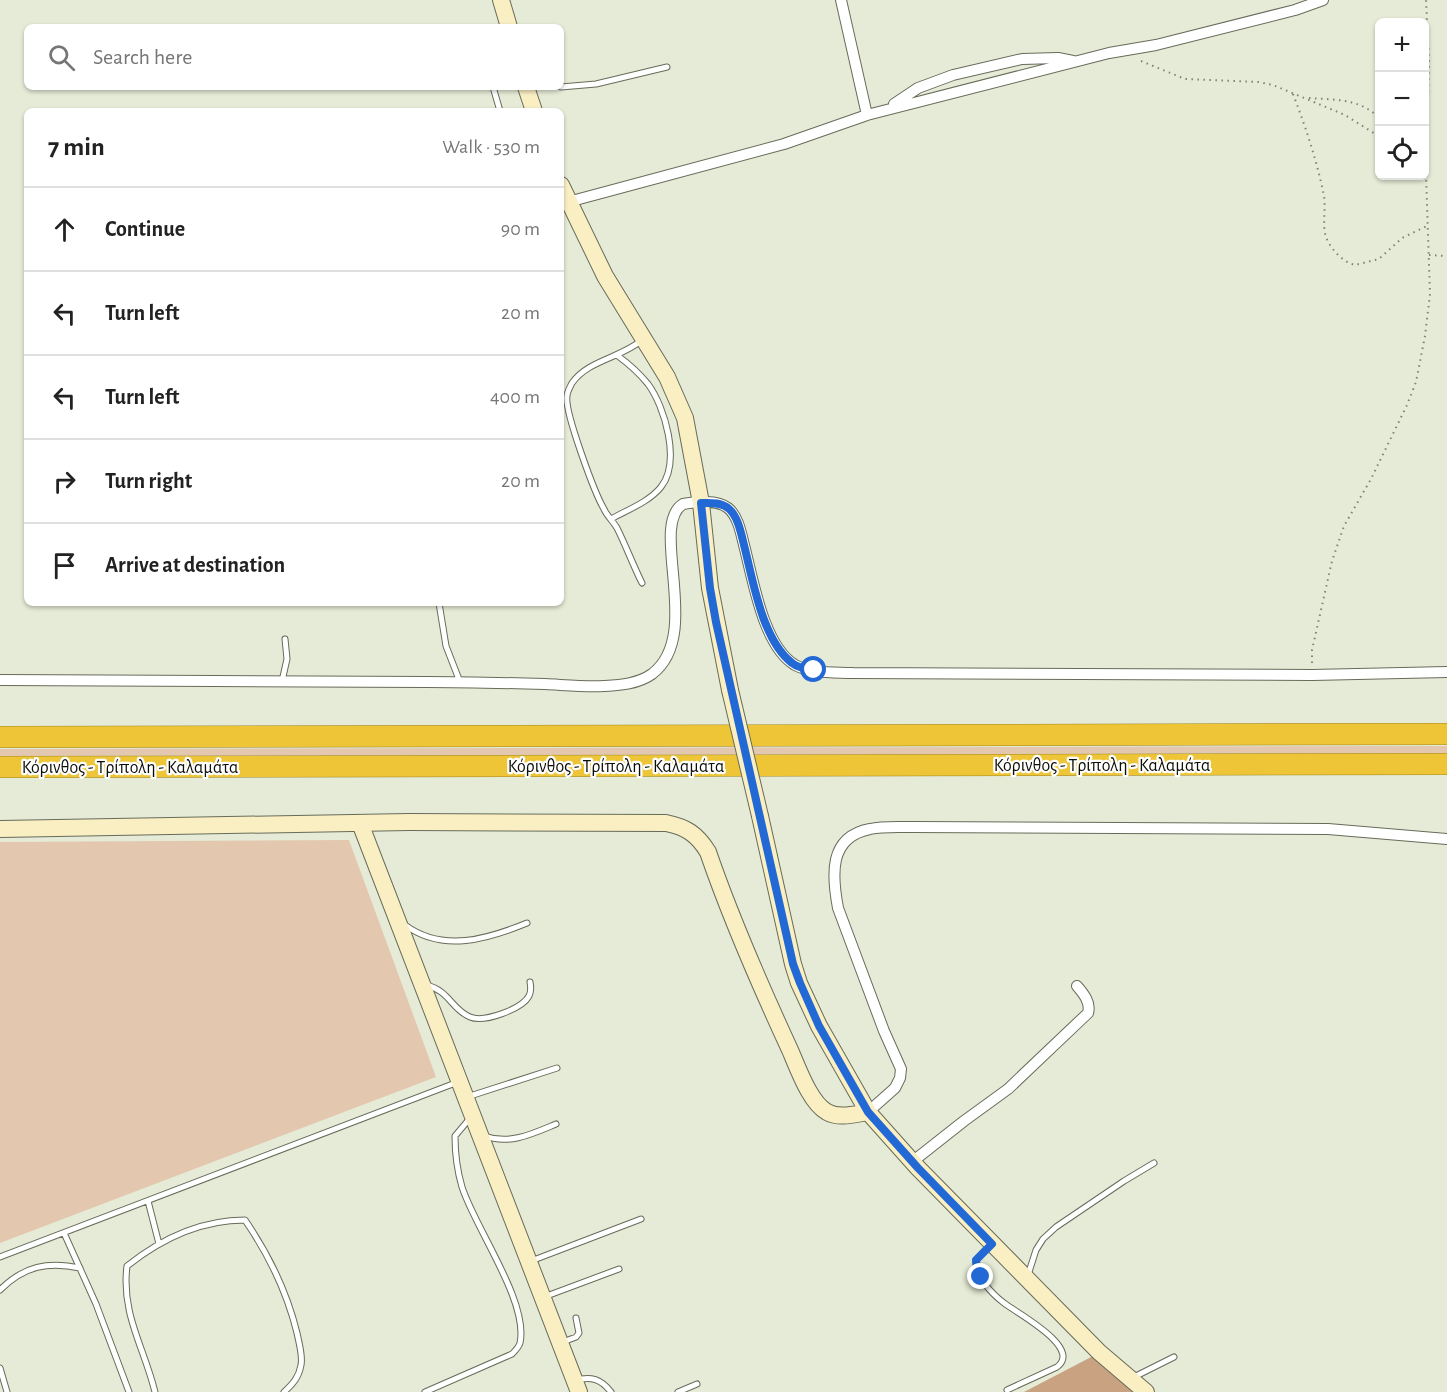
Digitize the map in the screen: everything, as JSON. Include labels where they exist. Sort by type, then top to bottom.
[{"type":"highway","name":"Κόρινθος - Τρίπολη - Καλαμάτα","points":[[0,737],[1443,732]]},
{"type":"highway","name":"Κόρινθος - Τρίπολη - Καλαμάτα","points":[[0,768],[1330,765],[1442,771]]},
{"type":"street","points":[[501,0],[508,24]]},
{"type":"street","points":[[841,0],[867,115]]},
{"type":"street","points":[[1146,1392],[1099,1352],[912,1162],[868,1112],[819,1026],[793,964],[730,690],[710,588],[701,503],[686,418],[667,377],[605,276],[564,196],[784,144],[867,115],[1295,10],[1323,0]]},
{"type":"street","points":[[887,110],[918,88],[953,75],[1031,58],[1058,57],[1076,62]]},
{"type":"street","points":[[527,90],[533,108]]},
{"type":"street","points":[[0,680],[460,682],[602,686],[639,681],[655,672],[670,651],[676,627],[672,573],[675,511],[683,504],[701,503],[719,504],[727,507],[732,513],[740,529],[767,626],[786,657],[806,669],[854,673],[1312,675],[1447,672]]},
{"type":"street","points":[[0,829],[360,823],[666,822],[681,826],[701,839],[708,852],[764,994],[811,1094],[826,1112],[836,1115],[868,1112],[895,1088],[901,1069],[884,1031],[838,908],[834,890],[833,867],[837,854],[846,841],[856,833],[870,828],[912,827],[1328,829],[1447,839]]},
{"type":"street","points":[[360,823],[577,1386]]},
{"type":"street","points":[[912,1162],[1008,1089],[1088,1013],[1087,998],[1077,986]]},
{"type":"lane","points":[[564,87],[596,84],[667,67]]},
{"type":"lane","points":[[494,90],[500,108]]},
{"type":"lane","points":[[642,583],[611,519],[603,508],[574,431],[567,408],[567,395],[581,373],[591,366],[618,356],[643,339]]},
{"type":"lane","points":[[611,519],[645,501],[660,489],[670,468],[671,453],[664,415],[649,385],[634,368],[618,356]]},
{"type":"lane","points":[[439,606],[446,646],[460,682]]},
{"type":"lane","points":[[282,681],[287,659],[285,639]]},
{"type":"lane","points":[[397,919],[411,930],[436,940],[450,942],[469,941],[499,934],[527,922]]},
{"type":"lane","points":[[422,984],[436,987],[444,992],[460,1010],[475,1018],[494,1016],[524,1003],[530,995],[530,982]]},
{"type":"lane","points":[[466,1097],[557,1068]]},
{"type":"lane","points":[[0,1257],[459,1081]]},
{"type":"lane","points":[[425,1392],[512,1354],[520,1345],[519,1318],[508,1284],[462,1188],[456,1165],[455,1136],[472,1116]]},
{"type":"lane","points":[[480,1135],[493,1140],[508,1141],[556,1124]]},
{"type":"lane","points":[[1027,1279],[1036,1250],[1043,1239],[1056,1227],[1154,1163]]},
{"type":"lane","points":[[148,1201],[159,1244]]},
{"type":"lane","points":[[529,1262],[641,1219]]},
{"type":"lane","points":[[155,1392],[129,1312],[125,1286],[127,1266],[159,1244],[187,1230],[213,1223],[245,1220],[270,1261],[288,1301],[294,1321],[301,1367],[296,1381],[284,1392]]},
{"type":"lane","points":[[64,1233],[96,1304],[129,1392]]},
{"type":"lane","points":[[992,1244],[976,1260],[977,1270],[981,1277],[1002,1301],[1059,1344],[1063,1358],[1062,1364],[1057,1367],[1007,1390]]},
{"type":"lane","points":[[0,1290],[13,1279],[34,1268],[60,1263],[80,1268]]},
{"type":"lane","points":[[543,1297],[619,1269]]},
{"type":"lane","points":[[560,1344],[579,1334],[576,1318]]},
{"type":"lane","points":[[1130,1379],[1174,1357]]},
{"type":"lane","points":[[0,1368],[7,1392]]},
{"type":"lane","points":[[577,1386],[584,1378],[598,1380],[611,1392]]},
{"type":"lane","points":[[678,1392],[697,1384]]},
{"type":"path","points":[[1426,0],[1429,73],[1427,126]]},
{"type":"path","points":[[1137,60],[1185,79],[1259,82],[1306,98],[1345,115],[1375,134]]},
{"type":"path","points":[[1292,93],[1319,171],[1325,200],[1326,237],[1342,260],[1355,265],[1373,261],[1389,251],[1402,238],[1427,226]]},
{"type":"path","points":[[1306,98],[1350,101],[1362,105],[1375,115]]},
{"type":"path","points":[[1312,675],[1312,650],[1332,561],[1344,526],[1392,438],[1416,382],[1429,314],[1425,180]]},
{"type":"path","points":[[1429,255],[1447,256]]},
{"type":"shaded area","points":[[1447,746],[1447,753],[0,756],[0,749]]},
{"type":"shaded area","points":[[349,840],[436,1077],[0,1243],[0,842]]},
{"type":"shaded area","points":[[1095,1355],[1137,1392],[1024,1392]]},
{"type":"route","points":[[814,670],[792,663],[778,648],[767,626],[740,529],[732,513],[727,507],[719,504],[701,503],[716,622],[793,964],[819,1026],[868,1112],[918,1168],[992,1244],[976,1260],[977,1270],[981,1277]]}]
